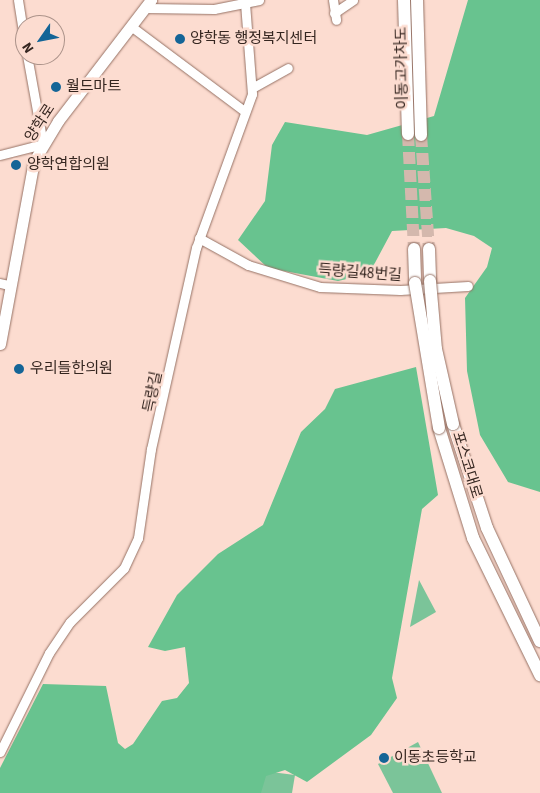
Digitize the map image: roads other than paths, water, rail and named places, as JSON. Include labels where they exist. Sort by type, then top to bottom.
[{"type":"main road","name":"이동고가차도","points":[[404,0],[414,135],[417,0]]},
{"type":"main road","name":"포스코대로","points":[[414,249],[415,283],[439,428],[473,538],[540,675]]},
{"type":"main road","name":"포스코대로","points":[[429,249],[436,349],[453,424],[487,528],[540,641]]},
{"type":"street","points":[[18,0],[20,15]]},
{"type":"street","points":[[148,4],[178,12],[259,0]]},
{"type":"street","points":[[332,0],[335,16],[353,0]]},
{"type":"street","name":"득량길","points":[[0,752],[49,653],[70,622],[124,568],[133,551],[199,238],[252,88],[245,3]]},
{"type":"street","name":"양학로","points":[[0,344],[4,284],[34,161],[44,144],[148,4]]},
{"type":"street","points":[[132,27],[243,110]]},
{"type":"street","points":[[0,155],[44,144],[29,65]]},
{"type":"street","points":[[252,88],[288,68]]},
{"type":"street","name":"득량길48번길","points":[[199,238],[248,265],[320,287],[400,290],[468,286]]},
{"type":"tunnel","points":[[408,134],[414,249]]},
{"type":"tunnel","points":[[421,135],[429,249]]},
{"type":"place","name":"양학동 행정복지센터","points":[[180,39]]},
{"type":"place","name":"월드마트","points":[[56,87]]},
{"type":"place","name":"양학연합의원","points":[[16,165]]},
{"type":"place","name":"우리들한의원","points":[[19,369]]},
{"type":"place","name":"이동초등학교","points":[[384,758]]}]
